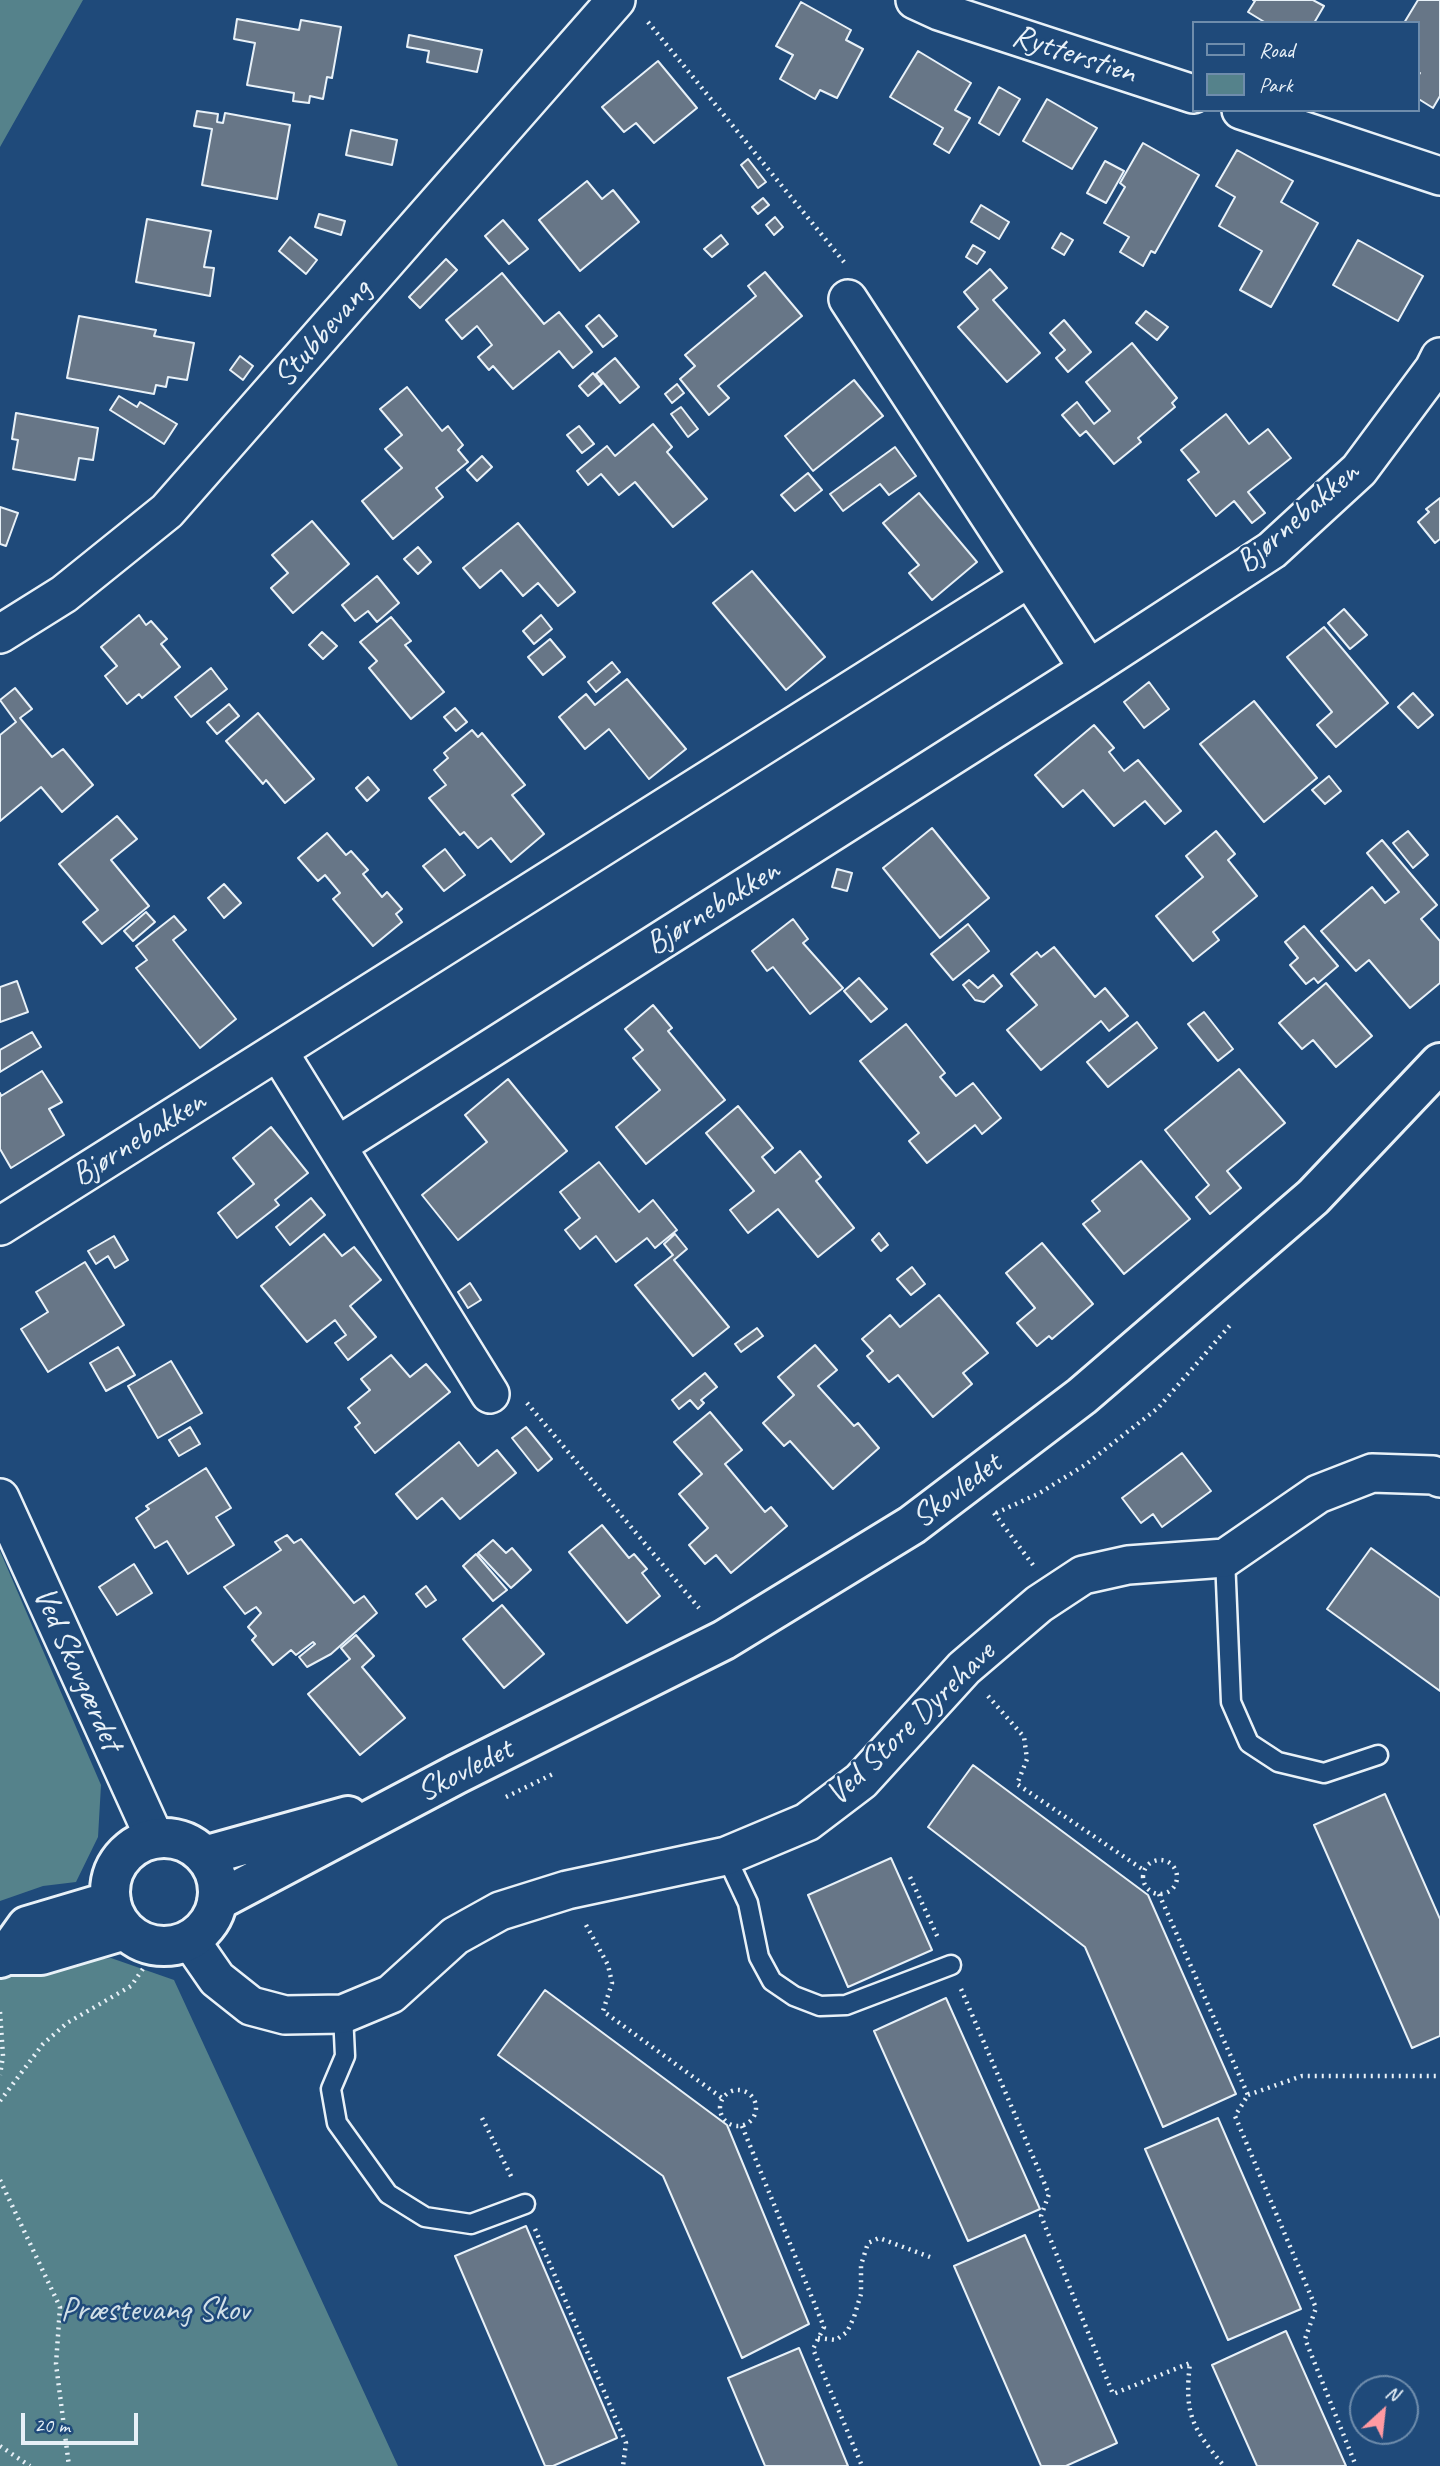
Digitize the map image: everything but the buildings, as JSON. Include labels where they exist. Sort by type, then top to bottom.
[{"type":"street","name":"Stubbevang","points":[[0,634],[64,594],[167,511],[616,0]]},
{"type":"street","name":"Rytterstien","points":[[915,0],[939,11],[1192,94]]},
{"type":"street","points":[[1247,112],[1440,176]]},
{"type":"street","points":[[848,299],[1089,669]]},
{"type":"street","name":"Bjørnebakken","points":[[337,1146],[1272,550],[1359,470],[1434,369],[1440,357]]},
{"type":"street","name":"Bjørnebakken","points":[[0,1226],[1029,579]]},
{"type":"street","points":[[278,1051],[490,1394]]},
{"type":"street","name":"Skovledet","points":[[217,1901],[724,1640],[912,1525],[1082,1396],[1313,1197],[1440,1063]]},
{"type":"street","points":[[1225,1558],[1318,1494],[1372,1473],[1433,1475],[1440,1478]]},
{"type":"street","name":"Ved Skovgærdet","points":[[0,1499],[155,1839]]},
{"type":"street","name":"Ved Store Dyrehave","points":[[146,1929],[251,2006],[285,2015],[343,2014],[391,1994],[455,1936],[500,1911],[567,1890],[726,1856],[807,1822],[862,1781],[964,1668],[1039,1604],[1083,1575],[1128,1565],[1225,1558]]},
{"type":"street","name":"Skovledet","points":[[204,1856],[334,1818],[395,1808]]},
{"type":"street","points":[[3,1956],[41,1955],[146,1929],[208,1923],[217,1901],[218,1884],[204,1856],[187,1843],[166,1838],[136,1846],[121,1860],[112,1878],[146,1929]]},
{"type":"lane","points":[[1225,1558],[1231,1702],[1249,1743],[1278,1762],[1324,1773],[1378,1755]]},
{"type":"lane","points":[[726,1856],[748,1903],[760,1957],[772,1980],[794,1996],[820,2006],[846,2005],[951,1965]]},
{"type":"lane","points":[[343,2014],[345,2056],[331,2089],[337,2123],[388,2194],[425,2217],[471,2224],[525,2204]]},
{"type":"path","points":[[647,21],[856,277],[848,299]]},
{"type":"path","points":[[490,1394],[509,1381],[724,1640]]},
{"type":"path","points":[[969,1483],[1055,1594]]},
{"type":"path","points":[[964,1668],[1024,1737],[1027,1759],[1017,1784],[1144,1871]]},
{"type":"path","points":[[1158,1860],[1169,1863],[1175,1870],[1177,1881],[1173,1888],[1159,1894],[1145,1885],[1144,1871],[1158,1860]]},
{"type":"path","points":[[910,1877],[951,1965],[1049,2194],[1041,2217],[1112,2393],[1191,2363],[1187,2402],[1193,2422],[1202,2439],[1224,2466]]},
{"type":"path","points":[[567,1890],[608,1965],[612,1983],[603,2011],[722,2098]]},
{"type":"path","points":[[1159,1894],[1248,2095]]},
{"type":"path","points":[[0,2101],[43,2044],[66,2023],[131,1986],[146,1929]]},
{"type":"path","points":[[0,2012],[3,2056],[0,2074]]},
{"type":"path","points":[[1356,2466],[1305,2339],[1316,2308],[1235,2116],[1248,2095],[1302,2076],[1440,2076]]},
{"type":"path","points":[[735,2090],[747,2092],[755,2101],[754,2116],[741,2126],[735,2126],[722,2118],[719,2111],[722,2098],[735,2090]]},
{"type":"path","points":[[482,2118],[525,2204],[626,2444],[623,2466]]},
{"type":"path","points":[[741,2126],[824,2327],[813,2349],[862,2466]]},
{"type":"path","points":[[0,2180],[60,2307],[55,2364],[69,2466]]},
{"type":"path","points":[[818,2338],[836,2340],[850,2325],[862,2294],[861,2265],[868,2243],[879,2238],[930,2257]]},
{"type":"path","points":[[0,2446],[30,2466]]},
{"type":"green space","points":[[0,0],[83,0],[0,147]]},
{"type":"green space","points":[[0,1551],[101,1785],[98,1837],[76,1882],[43,1886],[0,1901]]},
{"type":"green space","name":"Præstevang Skov","points":[[111,1958],[174,1980],[398,2466],[0,2466],[0,1976],[26,1967]]}]
